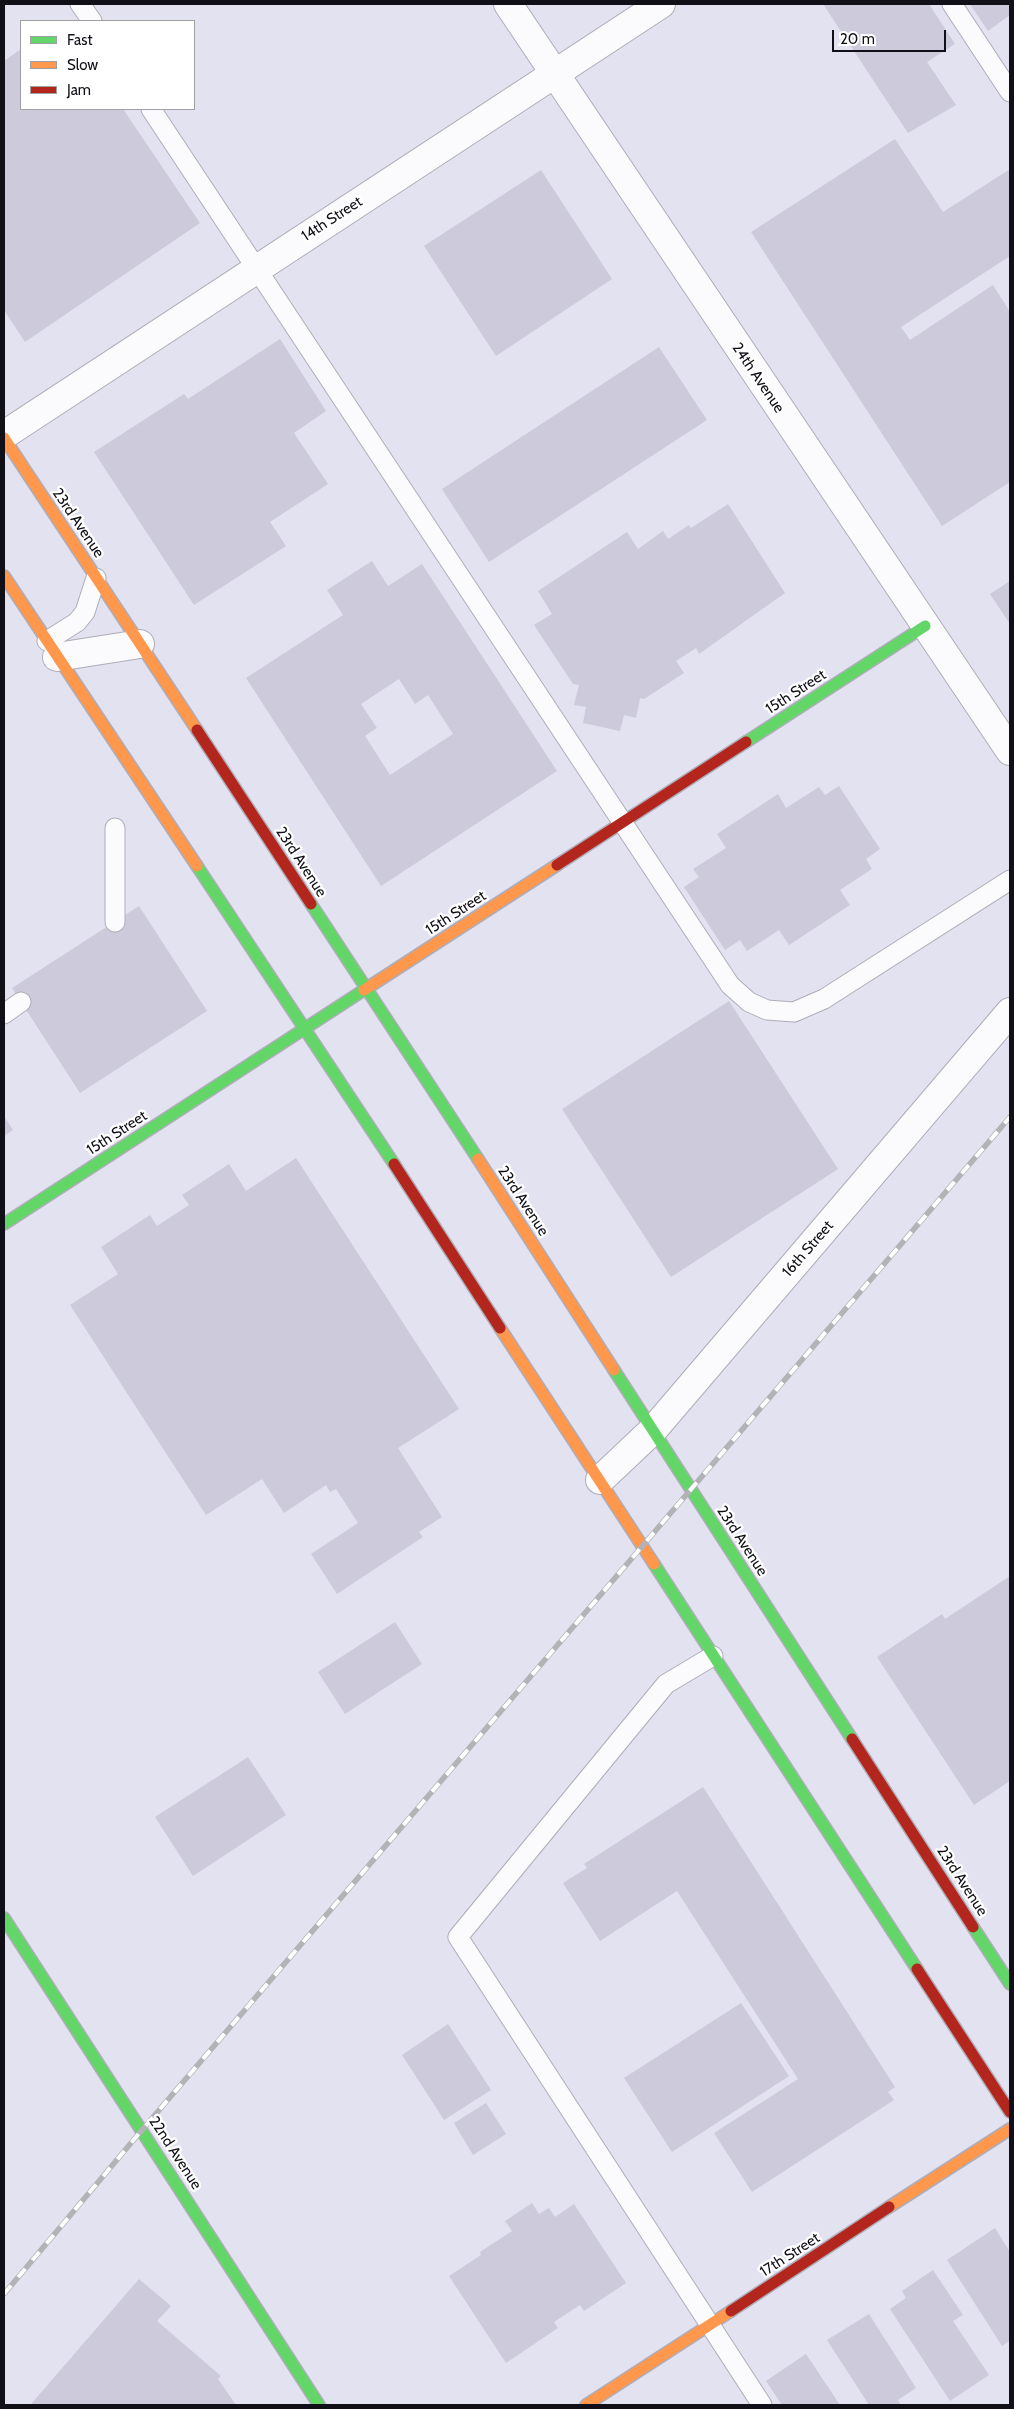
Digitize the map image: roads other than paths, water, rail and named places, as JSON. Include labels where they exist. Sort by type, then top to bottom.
[{"type":"street","name":"24th Avenue","points":[[508,4],[1010,751]]},
{"type":"street","name":"14th Street","points":[[4,436],[661,4]]},
{"type":"street","name":"23rd Avenue","points":[[4,436],[654,1429],[1010,1984]]},
{"type":"street","points":[[4,576],[306,1029],[1010,2112]]},
{"type":"street","name":"15th Street","points":[[4,1224],[925,626]]},
{"type":"street","points":[[52,649],[140,644]]},
{"type":"street","name":"16th Street","points":[[600,1480],[654,1429],[1010,1012]]},
{"type":"street","name":"22nd Avenue","points":[[4,1918],[319,2405]]},
{"type":"street","name":"17th Street","points":[[586,2405],[1010,2130]]},
{"type":"lane","points":[[80,4],[91,20]]},
{"type":"lane","points":[[952,4],[1010,92]]},
{"type":"lane","points":[[152,110],[258,268],[730,985],[749,1002],[767,1010],[794,1012],[824,1000],[1010,880]]},
{"type":"lane","points":[[52,649],[85,612],[96,578]]},
{"type":"lane","points":[[115,828],[115,922]]},
{"type":"lane","points":[[4,1014],[21,1002]]},
{"type":"lane","points":[[713,1656],[666,1684],[458,1937],[762,2405]]},
{"type":"railway","points":[[4,2294],[142,2130],[1010,1117]]}]
